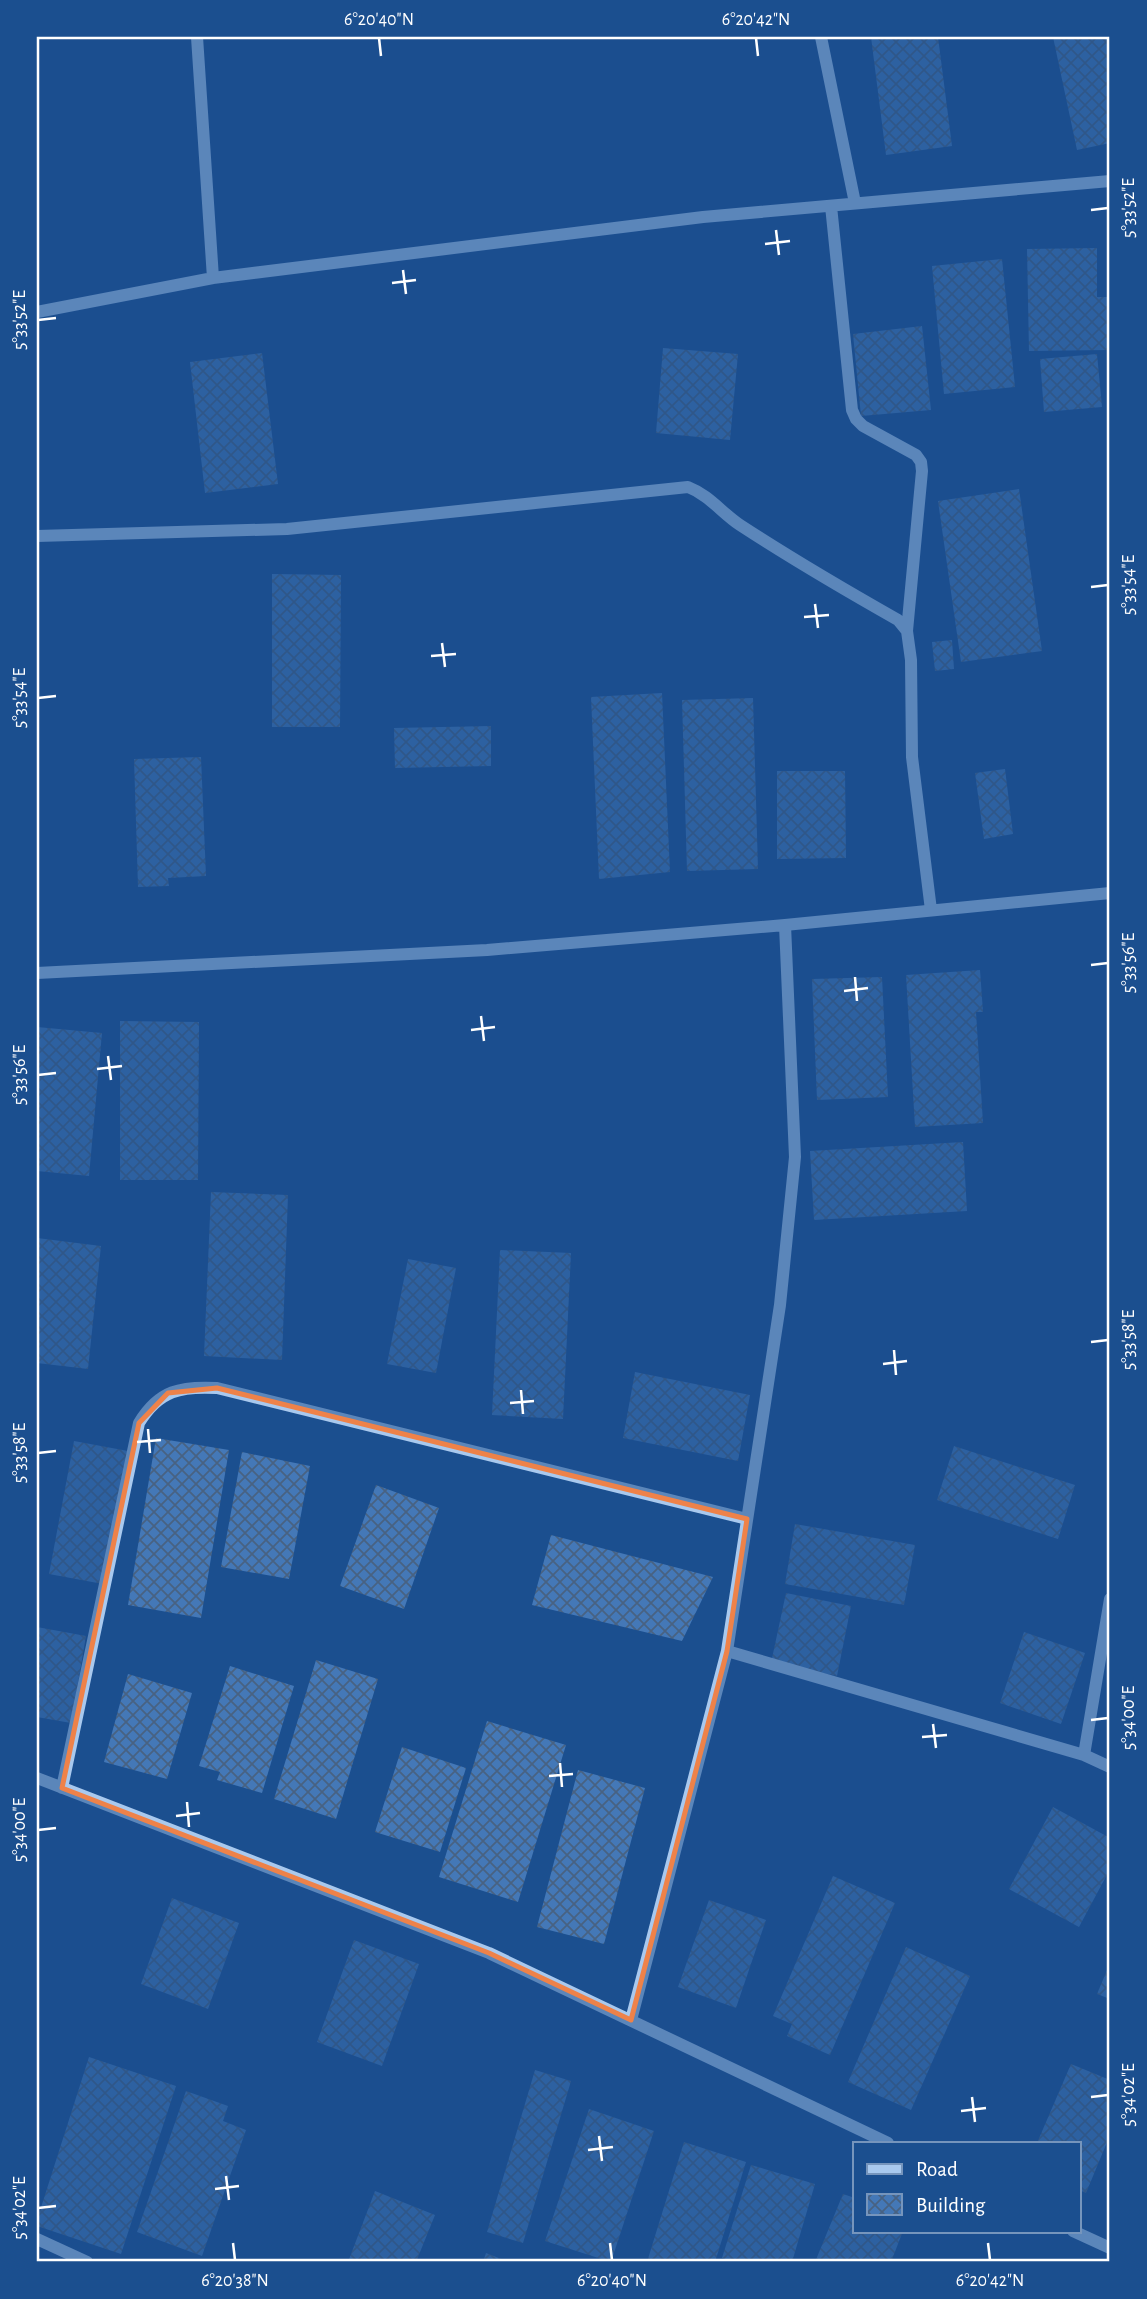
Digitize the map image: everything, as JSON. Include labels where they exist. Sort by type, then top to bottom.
[{"type":"street","points":[[197,37],[213,278]]},
{"type":"street","points":[[821,37],[855,204]]},
{"type":"street","points":[[37,312],[213,278],[704,217],[1110,181]]},
{"type":"street","points":[[831,206],[852,410],[863,426],[916,455],[921,462],[907,631],[911,660],[912,757],[931,910]]},
{"type":"street","points":[[37,537],[287,529],[688,487],[700,492],[736,522],[815,573],[898,620],[907,631]]},
{"type":"street","points":[[37,973],[487,950],[785,925],[1110,893]]},
{"type":"street","points":[[631,2020],[727,1651],[780,1305],[795,1157],[785,925]]},
{"type":"street","points":[[62,1788],[139,1423],[149,1407],[168,1393],[193,1387],[217,1388],[747,1519]]},
{"type":"street","points":[[1084,1755],[1110,1599]]},
{"type":"street","points":[[727,1651],[1084,1755],[1110,1767]]},
{"type":"street","points":[[37,1778],[489,1953],[886,2142]]},
{"type":"street","points":[[1075,2232],[1110,2248]]},
{"type":"street","points":[[37,2239],[87,2262]]},
{"type":"highlighted area","points":[[217,1388],[747,1519],[727,1651],[631,2020],[489,1953],[62,1788],[139,1423],[168,1393]]},
{"type":"building","points":[[871,37],[938,37],[952,146],[886,155]]},
{"type":"building","points":[[1053,37],[1110,37],[1110,143],[1077,150]]},
{"type":"building","points":[[1097,248],[1097,297],[1107,297],[1108,350],[1029,351],[1027,249]]},
{"type":"building","points":[[1002,259],[1015,387],[944,394],[932,266]]},
{"type":"building","points":[[922,326],[931,410],[861,416],[853,334]]},
{"type":"building","points":[[663,348],[738,354],[730,440],[656,433]]},
{"type":"building","points":[[262,353],[278,484],[205,493],[190,362]]},
{"type":"building","points":[[1097,354],[1102,407],[1044,412],[1040,359]]},
{"type":"building","points":[[1019,489],[1042,651],[961,662],[938,501]]},
{"type":"building","points":[[272,574],[341,575],[340,727],[272,727]]},
{"type":"building","points":[[952,640],[954,669],[935,671],[932,642]]},
{"type":"building","points":[[662,693],[670,872],[599,879],[591,697]]},
{"type":"building","points":[[753,698],[758,869],[687,871],[682,700]]},
{"type":"building","points":[[491,726],[491,766],[395,768],[394,728]]},
{"type":"building","points":[[201,757],[206,876],[168,878],[169,886],[138,887],[134,759]]},
{"type":"building","points":[[1005,769],[1013,834],[984,839],[975,773]]},
{"type":"building","points":[[777,771],[845,771],[846,858],[777,859]]},
{"type":"building","points":[[980,970],[983,1012],[976,1012],[983,1123],[915,1127],[906,975]]},
{"type":"building","points":[[882,977],[888,1097],[817,1100],[812,979]]},
{"type":"building","points":[[120,1021],[199,1022],[198,1180],[120,1180]]},
{"type":"building","points":[[37,1027],[102,1033],[89,1176],[37,1171]]},
{"type":"building","points":[[963,1142],[967,1211],[814,1220],[810,1151]]},
{"type":"building","points":[[211,1192],[288,1195],[282,1360],[204,1356]]},
{"type":"building","points":[[37,1238],[101,1246],[88,1369],[37,1363]]},
{"type":"building","points":[[500,1250],[571,1253],[563,1419],[492,1415]]},
{"type":"building","points":[[408,1259],[456,1268],[436,1373],[387,1364]]},
{"type":"building","points":[[635,1372],[750,1395],[738,1461],[623,1438]]},
{"type":"building","points":[[156,1438],[229,1450],[201,1618],[128,1605]]},
{"type":"building","points":[[74,1441],[128,1451],[103,1584],[49,1574]]},
{"type":"building","points":[[954,1446],[1075,1485],[1058,1539],[937,1500]]},
{"type":"building","points":[[242,1452],[310,1466],[289,1579],[221,1567]]},
{"type":"building","points":[[376,1485],[439,1508],[404,1609],[340,1586]]},
{"type":"building","points":[[795,1524],[915,1545],[904,1605],[785,1584]]},
{"type":"building","points":[[551,1535],[713,1577],[682,1641],[532,1605]]},
{"type":"building","points":[[786,1593],[851,1606],[837,1676],[771,1663]]},
{"type":"building","points":[[37,1627],[86,1636],[71,1723],[37,1717]]},
{"type":"building","points":[[1024,1632],[1085,1653],[1061,1724],[1000,1703]]},
{"type":"building","points":[[316,1660],[378,1679],[336,1819],[274,1799]]},
{"type":"building","points":[[230,1666],[294,1686],[262,1793],[217,1780],[220,1772],[199,1766]]},
{"type":"building","points":[[128,1674],[192,1693],[167,1779],[104,1762]]},
{"type":"building","points":[[487,1721],[566,1745],[518,1902],[439,1877]]},
{"type":"building","points":[[402,1747],[466,1768],[440,1852],[375,1832]]},
{"type":"building","points":[[578,1770],[645,1788],[604,1944],[537,1927]]},
{"type":"building","points":[[1053,1807],[1110,1838],[1110,1869],[1079,1927],[1009,1889]]},
{"type":"building","points":[[833,1876],[895,1903],[830,2055],[787,2036],[792,2024],[773,2016]]},
{"type":"building","points":[[172,1898],[239,1923],[208,2009],[141,1984]]},
{"type":"building","points":[[709,1900],[766,1920],[736,2008],[678,1987]]},
{"type":"building","points":[[354,1940],[419,1964],[382,2066],[317,2042]]},
{"type":"building","points":[[906,1947],[970,1976],[911,2110],[848,2082]]},
{"type":"building","points":[[1110,1963],[1110,1999],[1097,1994]]},
{"type":"building","points":[[89,2057],[176,2086],[121,2254],[37,2226]]},
{"type":"building","points":[[1071,2064],[1110,2080],[1110,2135],[1086,2193],[1080,2190],[1080,2142],[1037,2142]]},
{"type":"building","points":[[535,2070],[571,2081],[523,2243],[487,2232]]},
{"type":"building","points":[[186,2091],[228,2106],[223,2121],[246,2130],[202,2256],[137,2232]]},
{"type":"building","points":[[589,2109],[654,2131],[611,2262],[545,2241]]},
{"type":"building","points":[[684,2142],[746,2162],[715,2262],[647,2262]]},
{"type":"building","points":[[751,2165],[815,2184],[792,2262],[737,2262],[722,2258]]},
{"type":"building","points":[[375,2191],[435,2215],[416,2262],[348,2262]]},
{"type":"building","points":[[843,2194],[853,2197],[853,2232],[903,2232],[891,2262],[815,2262]]},
{"type":"building","points":[[486,2253],[509,2262],[483,2262]]}]
